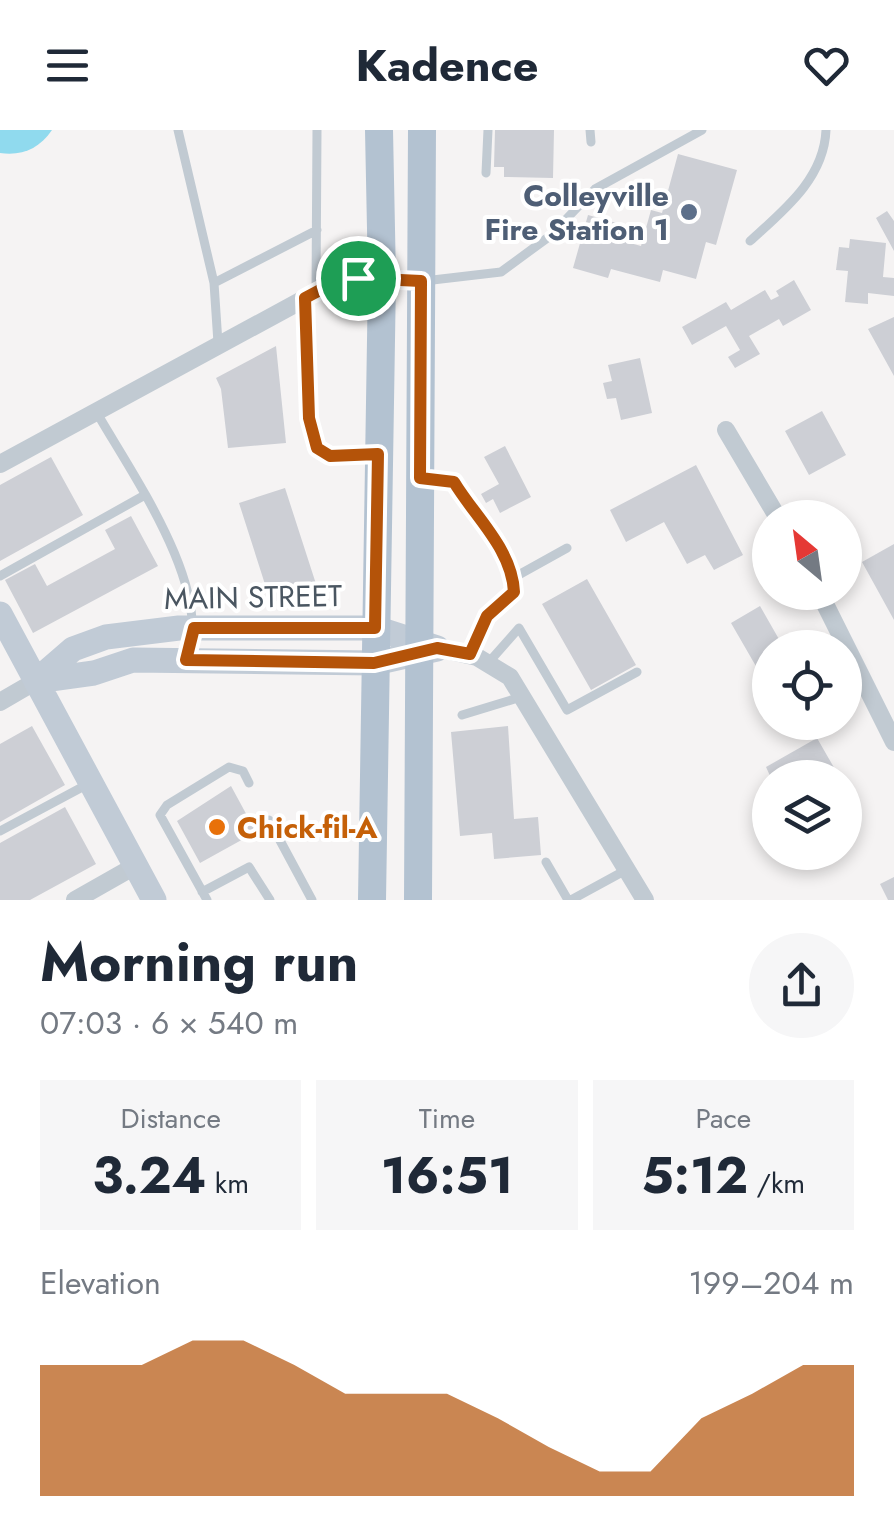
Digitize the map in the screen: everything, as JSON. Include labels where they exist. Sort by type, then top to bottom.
[{"type":"main road","points":[[372,900],[382,278],[380,130]]},
{"type":"main road","points":[[418,900],[424,648],[420,478],[422,130]]},
{"type":"main road","points":[[382,278],[421,281]]},
{"type":"street","points":[[0,464],[339,280],[382,278]]},
{"type":"street","points":[[726,430],[767,500]]},
{"type":"street","points":[[828,610],[894,742]]},
{"type":"street","points":[[0,614],[154,900]]},
{"type":"street","name":"MAIN STREET","points":[[0,702],[36,681],[73,648],[106,637],[194,628],[375,628],[424,648]]},
{"type":"street","points":[[424,648],[470,654],[510,677],[645,900]]},
{"type":"street","name":"MAIN STREET","points":[[36,681],[94,673],[133,660],[374,663],[424,648]]},
{"type":"street","points":[[75,900],[135,866]]},
{"type":"lane","points":[[178,130],[214,283],[218,343]]},
{"type":"lane","points":[[317,130],[309,418],[317,448],[330,456],[378,454]]},
{"type":"lane","points":[[486,173],[488,130]]},
{"type":"lane","points":[[590,130],[590,142]]},
{"type":"lane","points":[[421,281],[501,272],[550,236],[595,189],[702,130]]},
{"type":"lane","points":[[750,241],[806,184],[825,144],[826,130]]},
{"type":"lane","points":[[214,283],[316,230]]},
{"type":"lane","points":[[96,410],[144,495],[190,592],[194,628],[186,660]]},
{"type":"lane","points":[[420,478],[454,482],[494,538],[512,578],[514,592],[487,616],[470,654]]},
{"type":"lane","points":[[0,576],[144,495]]},
{"type":"lane","points":[[512,578],[567,548]]},
{"type":"lane","points":[[489,662],[520,628],[567,710],[638,672]]},
{"type":"lane","points":[[462,716],[522,696]]},
{"type":"lane","points":[[249,783],[243,771],[229,767],[166,805],[160,815],[205,896],[249,867],[270,900]]},
{"type":"lane","points":[[0,831],[91,783]]},
{"type":"lane","points":[[269,820],[312,900]]},
{"type":"lane","points":[[546,862],[570,900],[626,870]]},
{"type":"water","points":[[0,130],[52,130],[36,146],[8,154],[0,153]]},
{"type":"building","points":[[495,130],[554,130],[553,178],[504,177],[504,167],[494,167]]},
{"type":"building","points":[[678,154],[737,170],[716,245],[706,242],[696,279],[663,270],[660,282],[611,269],[608,278],[573,268],[588,215],[624,225],[619,240],[641,246],[651,210],[662,213]]},
{"type":"building","points":[[887,211],[894,221],[894,251],[876,218]]},
{"type":"building","points":[[850,239],[886,243],[883,277],[894,278],[894,296],[868,293],[868,304],[845,302],[848,271],[836,270],[839,247],[849,248]]},
{"type":"building","points":[[794,280],[811,310],[783,326],[779,319],[749,336],[760,354],[735,368],[728,357],[740,350],[726,326],[692,345],[682,327],[726,302],[731,310],[765,290],[771,300],[779,296],[776,291]]},
{"type":"building","points":[[894,317],[894,376],[868,329]]},
{"type":"building","points":[[276,346],[286,443],[228,448],[221,389],[216,378]]},
{"type":"building","points":[[640,358],[652,413],[621,420],[616,398],[607,399],[603,383],[612,381],[608,365]]},
{"type":"building","points":[[822,411],[846,455],[809,475],[785,431]]},
{"type":"building","points":[[505,446],[531,497],[500,513],[493,499],[486,503],[481,494],[499,484],[484,457]]},
{"type":"building","points":[[51,457],[83,515],[0,561],[0,485]]},
{"type":"building","points":[[696,465],[743,555],[714,570],[705,555],[687,564],[664,522],[626,542],[610,510]]},
{"type":"building","points":[[285,488],[317,587],[271,603],[239,503]]},
{"type":"building","points":[[131,516],[158,566],[33,633],[5,580],[35,564],[47,586],[115,549],[105,530]]},
{"type":"building","points":[[894,544],[894,620],[862,562]]},
{"type":"building","points":[[587,579],[636,665],[591,690],[542,604]]},
{"type":"building","points":[[753,610],[762,610],[774,630],[752,630],[752,659],[731,623]]},
{"type":"building","points":[[32,726],[65,785],[0,822],[0,744]]},
{"type":"building","points":[[508,726],[514,819],[538,817],[541,855],[494,859],[492,833],[460,836],[451,732]]},
{"type":"building","points":[[818,740],[830,760],[778,760]]},
{"type":"building","name":"Chick-fil-A","points":[[231,786],[256,832],[200,863],[177,821]]},
{"type":"building","points":[[65,807],[96,864],[30,900],[0,900],[0,843]]},
{"type":"building","points":[[894,877],[894,900],[888,900],[880,884]]},
{"type":"place","name":"Colleyville Fire Station 1","points":[[689,212]]},
{"type":"place","name":"Chick-fil-A","points":[[217,827]]},
{"type":"route","points":[[358,278],[421,281],[420,478],[431,476],[454,482],[494,538],[510,569],[514,592],[487,616],[470,654],[437,648],[418,656],[340,664],[186,660],[194,628],[375,628],[378,454],[330,456],[317,448],[309,418],[309,318],[305,298],[339,280],[358,278]]}]
